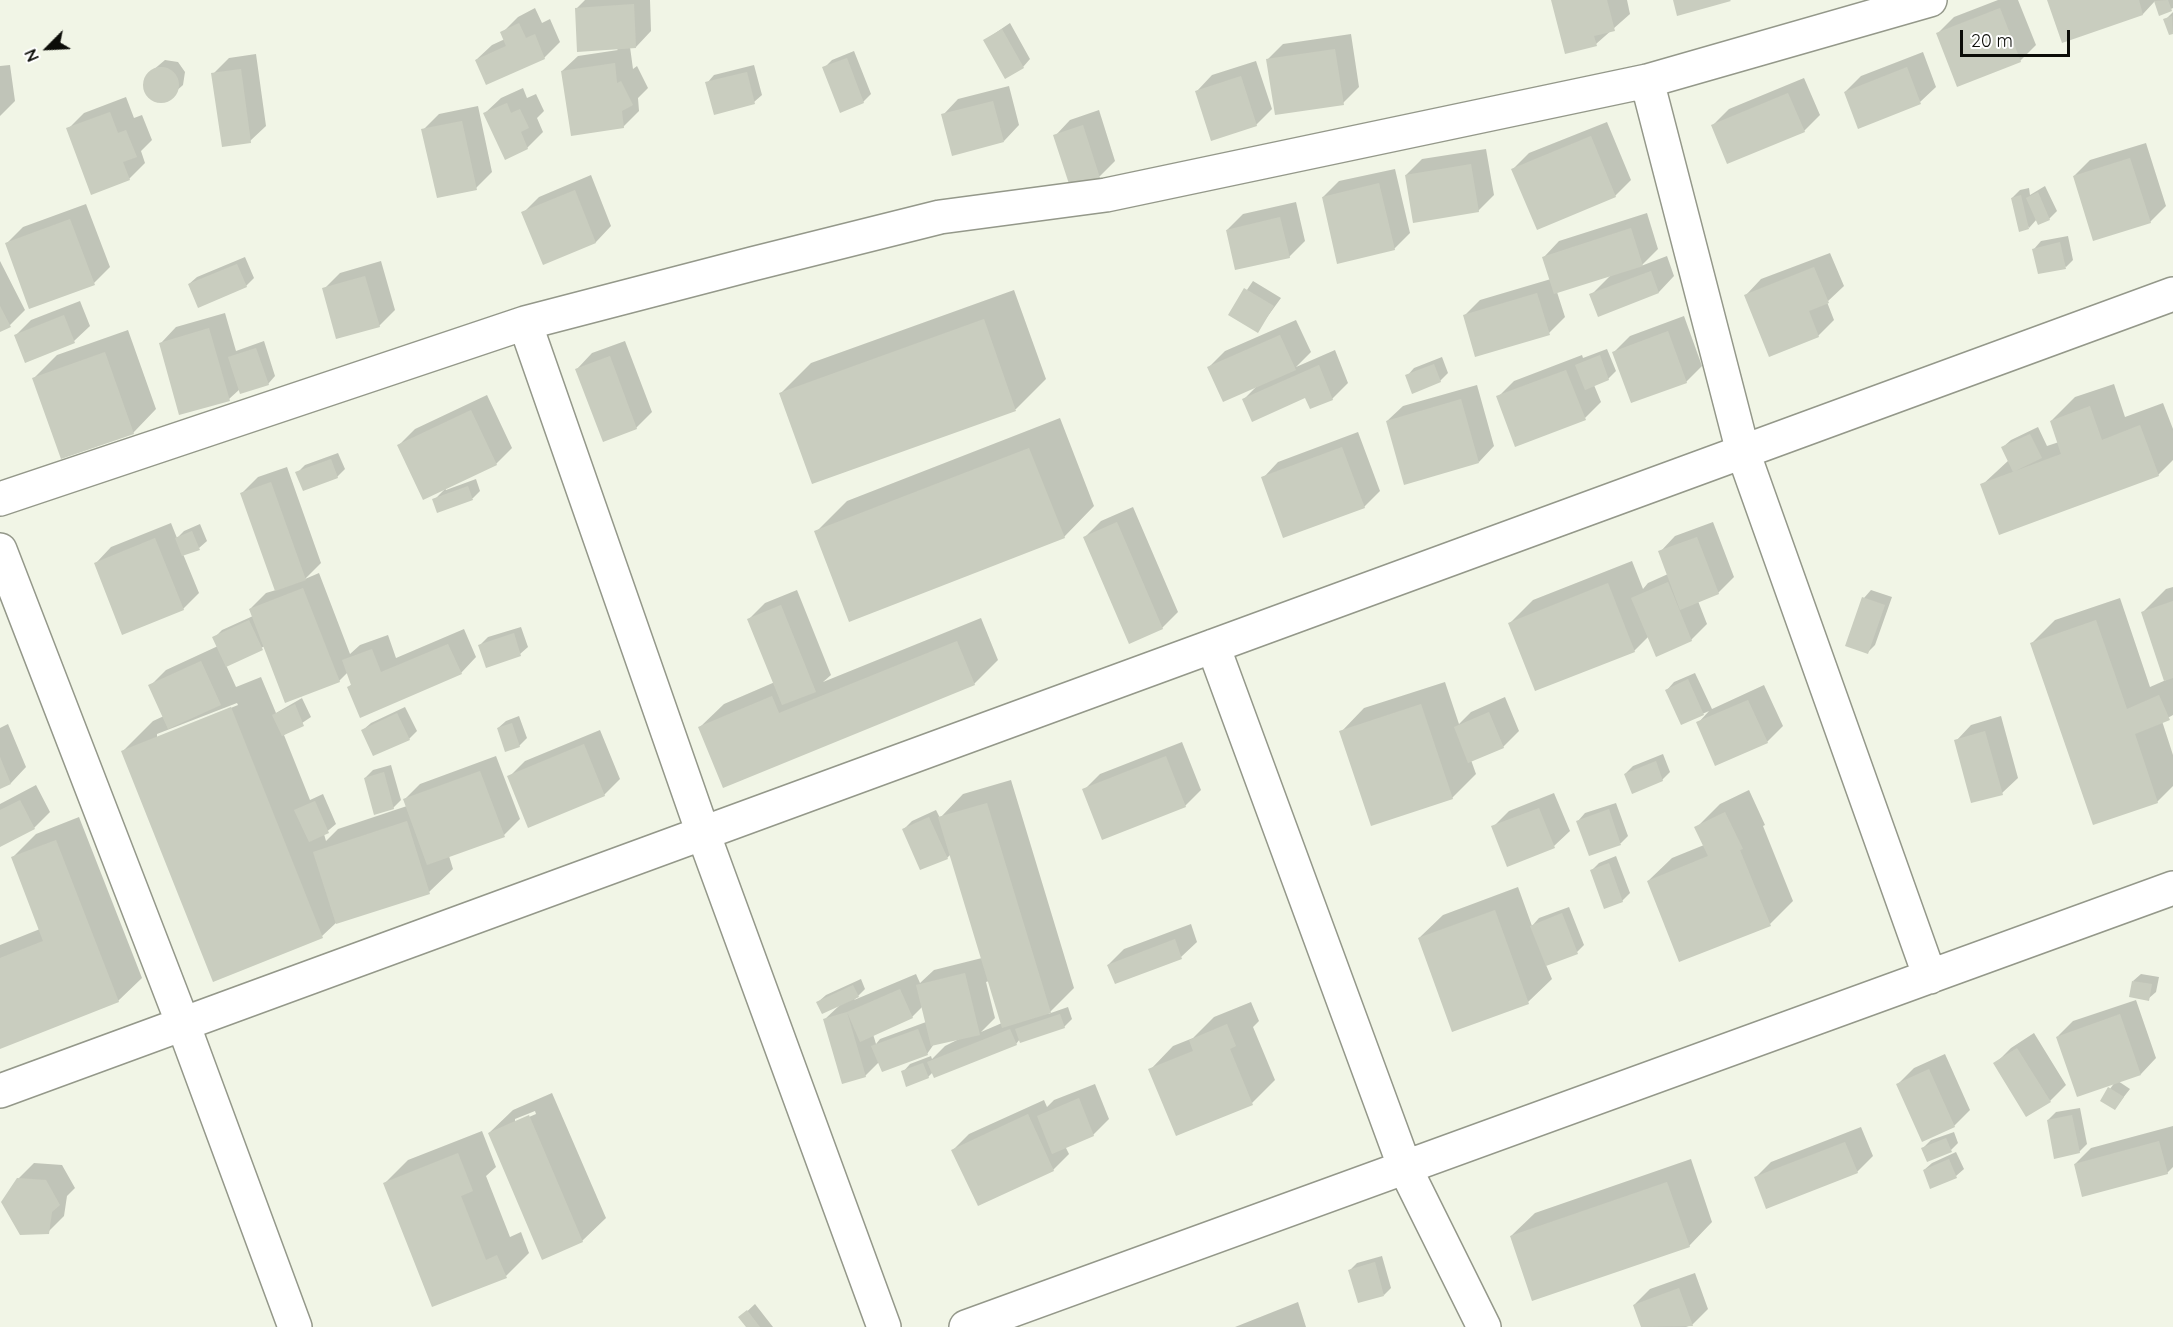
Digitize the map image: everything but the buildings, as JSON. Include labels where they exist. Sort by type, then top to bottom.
[{"type":"street","points":[[0,499],[525,323],[940,217],[1106,195],[1647,81],[1930,0]]},
{"type":"street","points":[[1647,81],[1743,452],[1930,977]]},
{"type":"street","points":[[0,1091],[2173,294]]},
{"type":"street","points":[[525,323],[703,833],[884,1327]]},
{"type":"street","points":[[0,550],[183,1024],[295,1327]]},
{"type":"street","points":[[1213,646],[1404,1168],[1484,1327]]},
{"type":"street","points":[[966,1327],[2173,888]]}]
